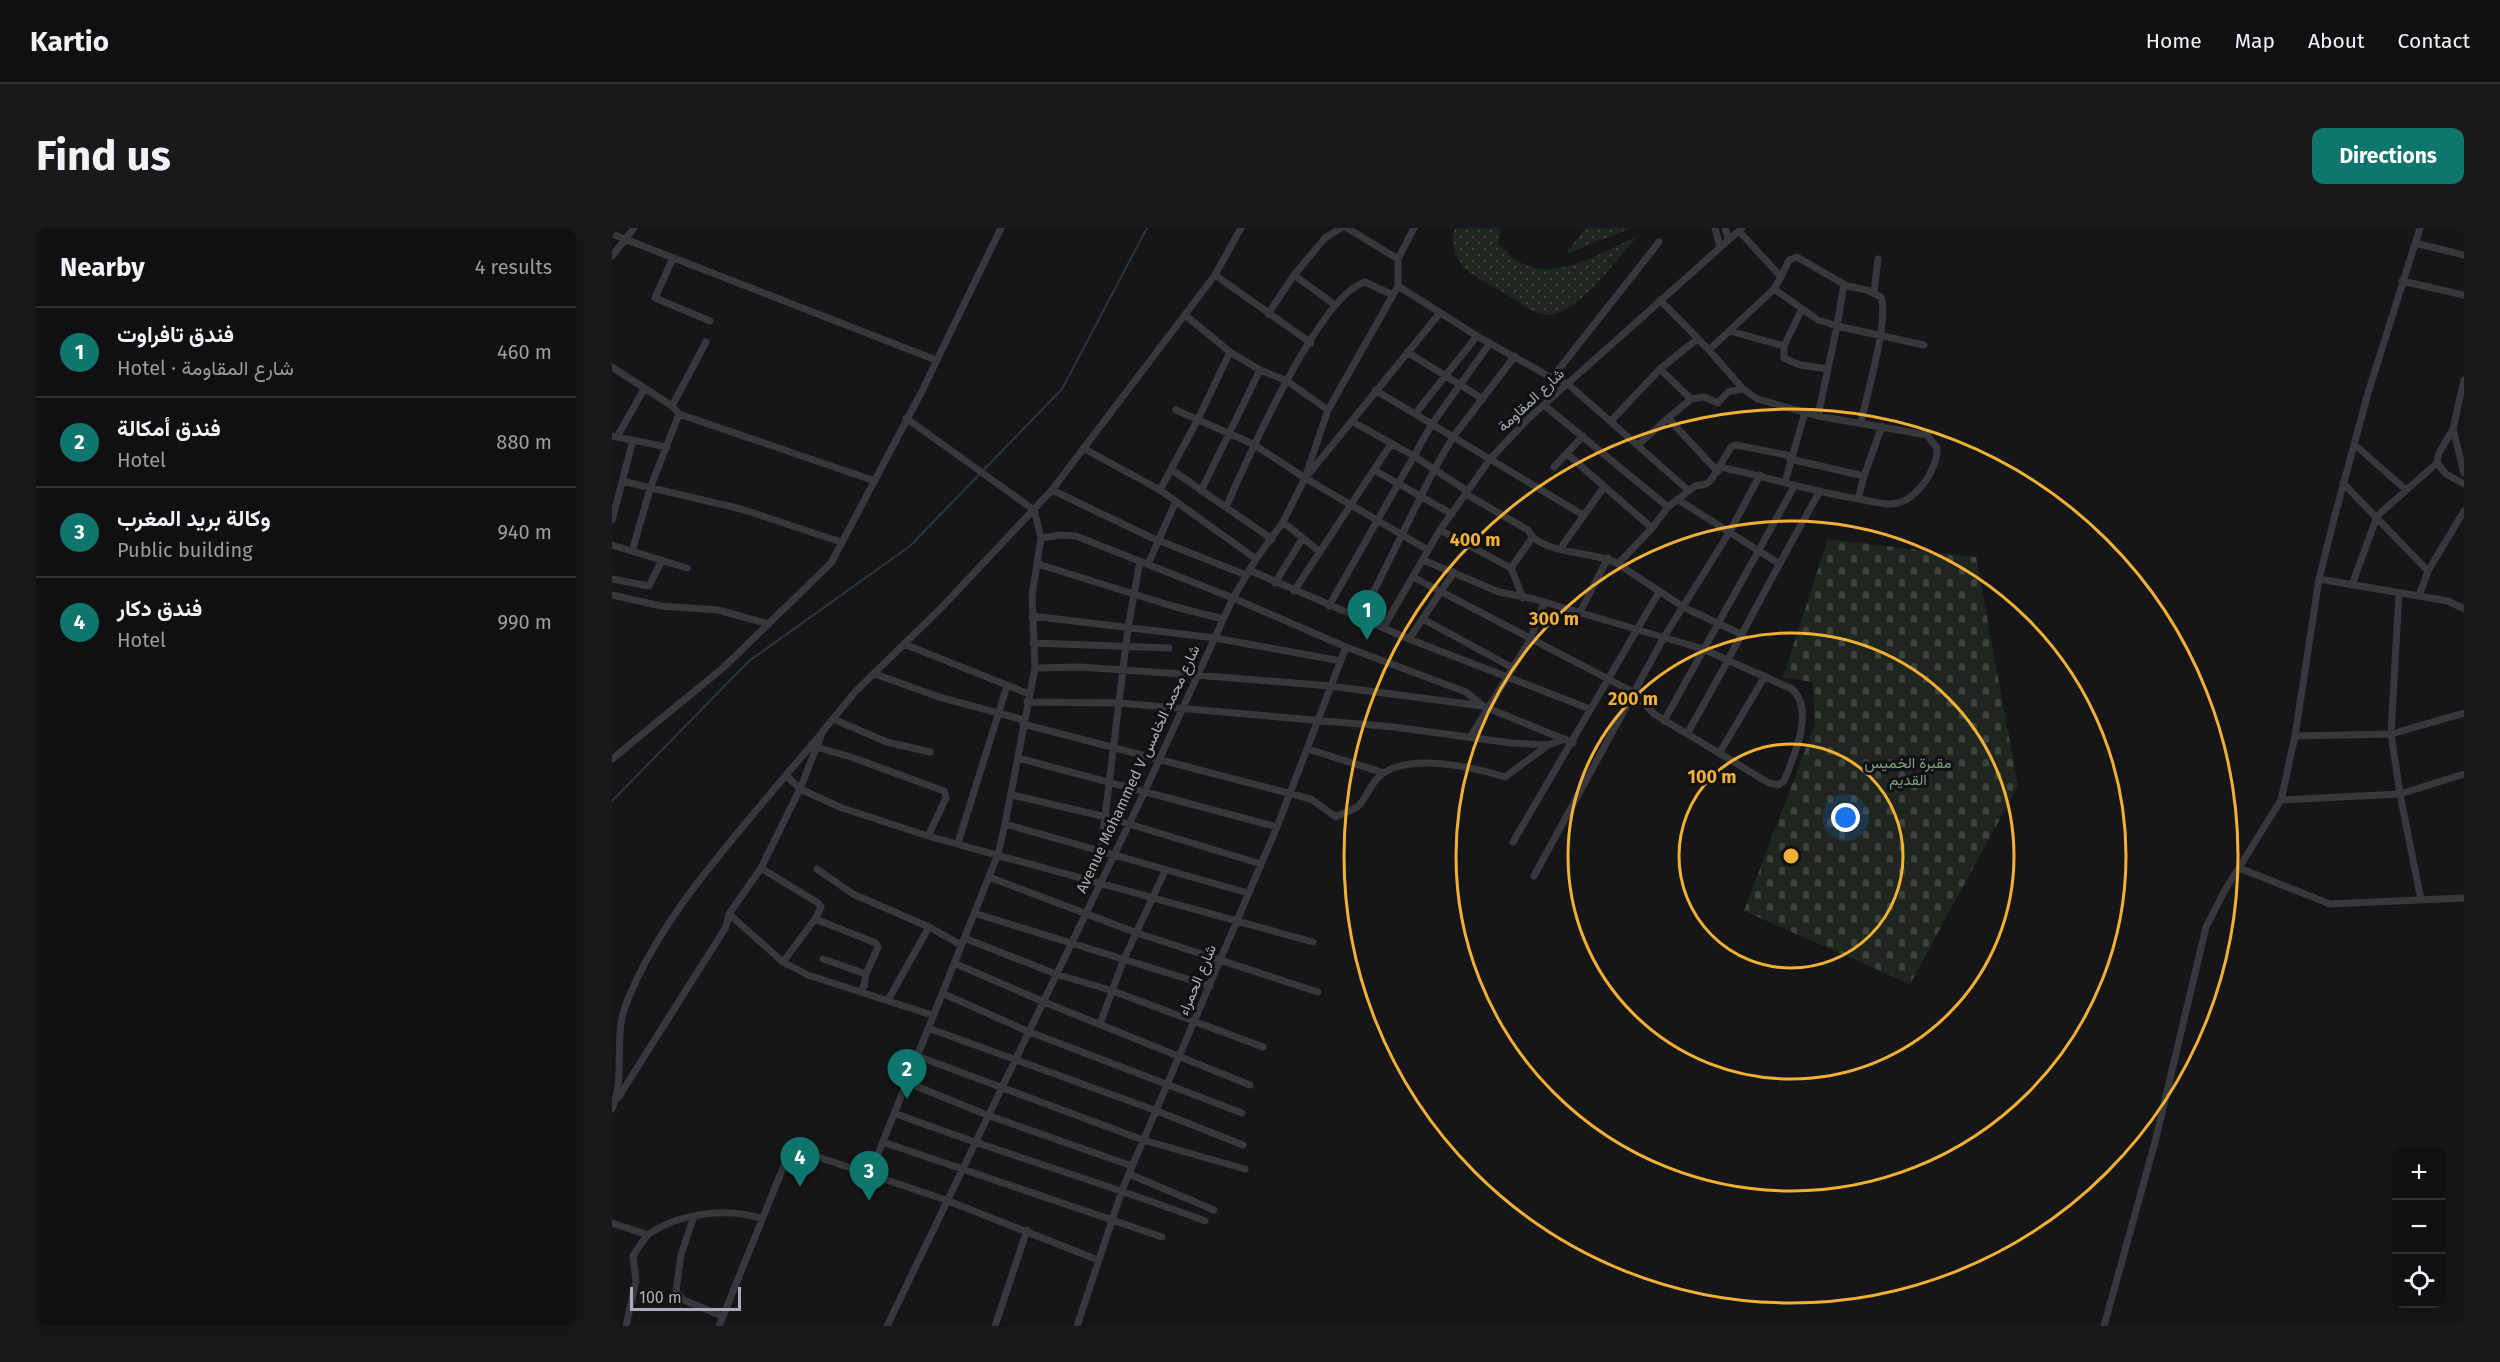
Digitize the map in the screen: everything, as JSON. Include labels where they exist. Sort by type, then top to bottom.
[{"type":"street","points":[[612,256],[634,228]]},
{"type":"street","points":[[612,759],[724,667],[831,562],[875,481],[1001,228]]},
{"type":"street","points":[[613,1106],[625,1006],[658,940],[709,868],[833,719],[1052,490],[1215,275],[1241,228]]},
{"type":"street","points":[[1268,314],[1294,275],[1325,238],[1341,228]]},
{"type":"street","points":[[1347,228],[1398,259]]},
{"type":"street","name":"Avenue Mohammed V شارع محمد الخامس","points":[[887,1326],[1027,1031],[1044,1002],[1070,943],[1144,793],[1222,619],[1247,573],[1283,522],[1305,478],[1328,410],[1398,286],[1398,259],[1414,228]]},
{"type":"street","points":[[1715,228],[1720,247]]},
{"type":"street","points":[[1725,228],[1729,240]]},
{"type":"street","points":[[2104,1326],[2155,1142],[2202,940],[2213,912],[2281,800],[2295,736],[2319,579],[2354,444],[2420,228]]},
{"type":"street","points":[[1740,229],[1781,277]]},
{"type":"street","name":"شارع المقاومة","points":[[1383,628],[1440,530],[1490,459],[1544,405],[1740,229]]},
{"type":"street","points":[[612,234],[936,360]]},
{"type":"street","points":[[1552,378],[1659,242]]},
{"type":"street","points":[[2415,243],[2464,255]]},
{"type":"street","points":[[1709,350],[1774,289],[1789,260],[1797,257],[1844,284],[1874,292],[1880,295],[1883,301],[1880,336],[1861,422]]},
{"type":"street","points":[[673,258],[656,298],[710,321]]},
{"type":"street","points":[[1874,292],[1878,258]]},
{"type":"street","points":[[1215,275],[1311,343]]},
{"type":"street","points":[[1294,275],[1335,305]]},
{"type":"street","points":[[2402,281],[2464,295]]},
{"type":"street","points":[[1226,507],[1253,444],[1287,381],[1335,305],[1365,282],[1393,295]]},
{"type":"street","points":[[1818,416],[1844,284]]},
{"type":"street","points":[[1398,286],[1477,336],[1552,378],[1568,384],[1639,444],[1688,490]]},
{"type":"street","points":[[1774,289],[1818,320],[1924,345]]},
{"type":"street","points":[[1660,300],[1743,389],[1757,399],[1818,416],[1882,426],[1931,438],[1937,448],[1936,460],[1917,491],[1906,501],[1890,504],[1858,499],[1760,475],[1719,469],[1668,418]]},
{"type":"street","points":[[1802,309],[1782,354],[1786,361],[1828,369]]},
{"type":"street","points":[[1305,478],[1439,314]]},
{"type":"street","points":[[1185,315],[1230,352],[1260,370],[1287,381],[1328,410]]},
{"type":"street","points":[[1730,331],[1784,346]]},
{"type":"street","points":[[1415,414],[1477,336]]},
{"type":"street","points":[[1611,421],[1660,369],[1697,339]]},
{"type":"street","points":[[672,406],[706,342]]},
{"type":"street","points":[[1329,606],[1400,485],[1432,424],[1490,343]]},
{"type":"street","points":[[1160,490],[1230,352]]},
{"type":"street","points":[[1407,352],[1482,399]]},
{"type":"street","points":[[1360,619],[1434,470],[1453,437],[1515,356]]},
{"type":"street","points":[[612,367],[672,406],[679,414],[875,481]]},
{"type":"street","points":[[1660,369],[1691,399]]},
{"type":"street","points":[[1201,491],[1260,370]]},
{"type":"street","points":[[2352,585],[2378,516],[2437,463],[2439,453],[2453,429],[2464,380]]},
{"type":"street","points":[[644,389],[615,436],[667,447]]},
{"type":"street","points":[[1639,444],[1691,399],[1704,397],[1718,403],[1728,392],[1743,389]]},
{"type":"street","points":[[1375,390],[1583,515]]},
{"type":"street","points":[[1544,405],[1668,507]]},
{"type":"street","points":[[1176,410],[1253,444],[1305,478],[1428,550]]},
{"type":"street","points":[[1785,482],[1790,457],[1805,412]]},
{"type":"street","points":[[632,551],[651,486],[679,414]]},
{"type":"street","points":[[870,1174],[998,854],[1012,795],[1035,668],[1032,615],[1041,538],[1034,510],[906,418]]},
{"type":"street","points":[[1353,422],[1414,456],[1467,493],[1528,530],[1532,538],[1560,549],[1608,558],[1685,608],[1743,635]]},
{"type":"street","points":[[1858,499],[1882,426]]},
{"type":"street","points":[[2453,429],[2464,473]]},
{"type":"street","points":[[1554,467],[1583,436]]},
{"type":"street","points":[[612,520],[633,440]]},
{"type":"street","points":[[1294,591],[1391,444]]},
{"type":"street","points":[[2354,444],[2406,490]]},
{"type":"street","points":[[1618,564],[1652,528],[1668,507],[1688,490],[1706,484],[1719,469],[1727,452],[1736,445],[1864,476]]},
{"type":"street","points":[[1083,448],[1160,490],[1256,559]]},
{"type":"street","points":[[1567,454],[1652,528]]},
{"type":"street","points":[[2437,463],[2446,474],[2464,484]]},
{"type":"street","points":[[1172,470],[1272,539]]},
{"type":"street","points":[[1374,470],[1452,514]]},
{"type":"street","points":[[1534,876],[1633,692],[1664,637],[1685,608],[1729,533],[1760,475]]},
{"type":"street","points":[[622,481],[741,509],[841,542]]},
{"type":"street","points":[[2343,483],[2378,516],[2428,571]]},
{"type":"street","points":[[1664,721],[1795,485]]},
{"type":"street","points":[[1560,549],[1604,487]]},
{"type":"street","points":[[1052,490],[1158,540],[1275,583],[1507,679],[1550,692],[1590,709]]},
{"type":"street","points":[[1688,734],[1743,635],[1778,563],[1820,491]]},
{"type":"street","points":[[1677,500],[1778,563]]},
{"type":"street","points":[[1101,850],[1128,628],[1135,594],[1144,563],[1158,540],[1176,501]]},
{"type":"street","points":[[2419,596],[2428,571],[2464,511]]},
{"type":"street","points":[[1283,522],[1320,552]]},
{"type":"street","points":[[1440,530],[1510,568],[1522,598]]},
{"type":"street","points":[[1041,538],[1060,535],[1076,536],[1233,598],[1346,647],[1466,692],[1486,708]]},
{"type":"street","points":[[1510,568],[1532,538]]},
{"type":"street","points":[[1275,583],[1302,539]]},
{"type":"street","points":[[612,545],[687,568]]},
{"type":"street","points":[[1578,614],[1608,558]]},
{"type":"street","points":[[612,579],[649,586],[662,560]]},
{"type":"street","points":[[1413,577],[1633,692],[1646,708],[1664,721],[1773,784],[1784,781],[1798,740],[1803,712],[1801,702],[1792,689],[1703,649],[1499,592],[1423,560]]},
{"type":"street","points":[[1038,564],[1222,619]]},
{"type":"street","points":[[1408,639],[1454,572]]},
{"type":"street","points":[[2319,579],[2448,601],[2464,609]]},
{"type":"street","points":[[1513,842],[1569,741],[1608,680],[1659,592]]},
{"type":"street","points":[[2399,593],[2391,734],[2400,794],[2421,900]]},
{"type":"street","points":[[612,595],[661,606],[717,610],[769,624]]},
{"type":"street","points":[[1471,736],[1486,708],[1507,679],[1530,640],[1544,603]]},
{"type":"street","points":[[1032,615],[1215,638],[1341,661]]},
{"type":"street","points":[[1423,619],[1513,668]]},
{"type":"street","points":[[1033,643],[1169,648]]},
{"type":"street","points":[[904,644],[1007,686],[1028,698],[1183,708],[1548,745],[1569,741]]},
{"type":"street","name":"شارع الحمراء","points":[[1077,1326],[1122,1190],[1277,827],[1346,647]]},
{"type":"street","points":[[1035,668],[1080,667],[1330,686],[1486,708],[1569,741]]},
{"type":"street","points":[[875,674],[998,714],[1114,748],[1311,799],[1336,817],[1360,805],[1370,785],[1384,772],[1408,764],[1431,763],[1483,770],[1505,777],[1548,745]]},
{"type":"street","points":[[1720,752],[1765,676]]},
{"type":"street","points":[[958,843],[1007,686]]},
{"type":"street","points":[[2295,736],[2391,734],[2464,713]]},
{"type":"street","points":[[833,719],[886,742],[930,753]]},
{"type":"street","points":[[613,1106],[726,927],[729,914],[760,867],[819,748],[823,731]]},
{"type":"street","points":[[819,748],[851,757],[944,791],[946,798],[928,836]]},
{"type":"street","points":[[1308,749],[1384,772]]},
{"type":"street","points":[[1018,758],[1277,827]]},
{"type":"street","points":[[2281,800],[2400,794],[2464,774]]},
{"type":"street","points":[[786,775],[800,789],[842,808],[928,836],[1313,942]]},
{"type":"street","points":[[1012,795],[1106,817],[1261,864]]},
{"type":"street","points":[[1005,824],[1248,893]]},
{"type":"street","points":[[760,867],[820,905],[815,919],[783,962]]},
{"type":"street","points":[[2239,868],[2330,903],[2464,898]]},
{"type":"street","points":[[817,869],[853,894],[963,941],[1056,974],[1113,991],[1263,1047]]},
{"type":"street","points":[[1100,1024],[1124,959],[1165,871]]},
{"type":"street","points":[[989,877],[1137,933],[1318,992]]},
{"type":"street","points":[[974,913],[1210,986]]},
{"type":"street","points":[[729,914],[783,962],[808,975],[932,1015]]},
{"type":"street","points":[[815,919],[876,943],[878,947],[860,992]]},
{"type":"street","points":[[888,1000],[929,927]]},
{"type":"street","points":[[823,958],[866,974]]},
{"type":"street","points":[[954,963],[1250,1085]]},
{"type":"street","points":[[942,993],[1027,1031],[1242,1113]]},
{"type":"street","points":[[928,1028],[1157,1111],[1243,1146]]},
{"type":"street","points":[[917,1056],[1143,1140],[1245,1169]]},
{"type":"street","points":[[906,1082],[987,1115],[1132,1166]]},
{"type":"street","points":[[894,1113],[974,1144],[1122,1190],[1204,1221]]},
{"type":"street","points":[[883,1142],[1162,1237]]},
{"type":"street","points":[[719,1326],[792,1148],[946,1200],[1027,1230],[1098,1260]]},
{"type":"street","points":[[1129,1174],[1214,1210]]},
{"type":"street","points":[[626,1326],[636,1281],[633,1256],[648,1235],[694,1216],[742,1213],[762,1219]]},
{"type":"street","points":[[694,1216],[681,1255],[676,1292],[684,1300],[722,1316]]},
{"type":"street","points":[[612,1223],[648,1235]]},
{"type":"street","points":[[995,1326],[1027,1230]]},
{"type":"street","points":[[1081,1314],[1083,1326]]},
{"type":"green space","points":[[1455,228],[1501,228],[1498,243],[1508,253],[1529,266],[1545,269],[1561,268],[1577,263],[1638,236],[1577,302],[1565,310],[1547,315],[1530,310],[1468,271],[1455,253],[1453,241]]},
{"type":"green space","points":[[1586,228],[1631,228],[1567,252]]},
{"type":"green space","name":"مقبرة الخميس القديم","points":[[1828,539],[1976,557],[2018,786],[1910,984],[1744,911],[1815,724],[1812,682],[1783,677]]},
{"type":"waterway","points":[[612,801],[749,661],[910,546],[1062,389],[1147,228]]},
{"type":"place","name":"فندق تافراوت","points":[[1367,640]]},
{"type":"place","name":"فندق أمكالة","points":[[907,1099]]},
{"type":"place","name":"فندق دكار","points":[[800,1187]]},
{"type":"place","name":"وكالة بريد المغرب","points":[[869,1201]]}]
